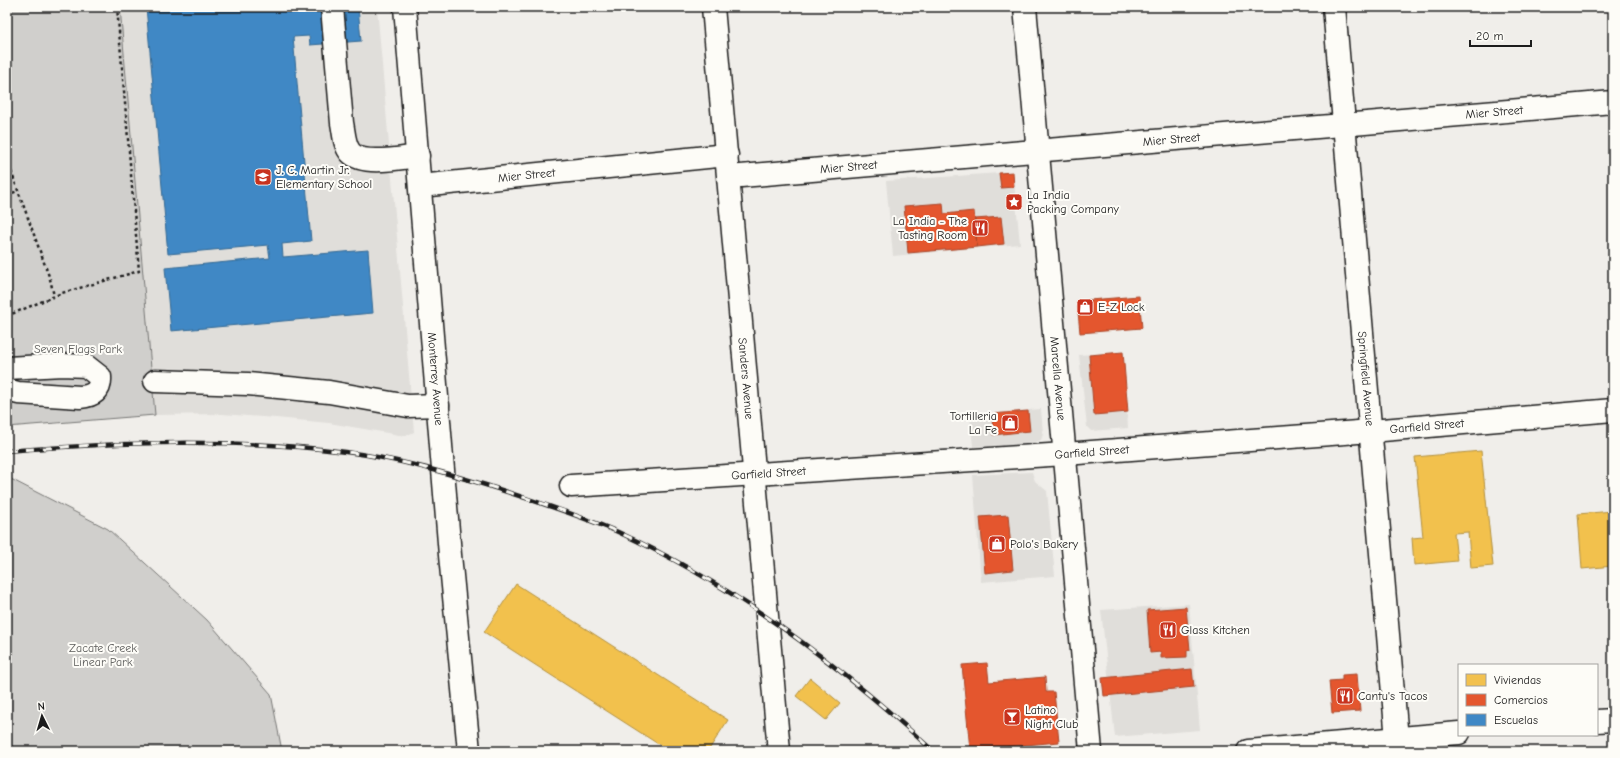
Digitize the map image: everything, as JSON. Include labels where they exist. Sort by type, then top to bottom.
[{"type":"street","points":[[332,7],[342,124],[345,140],[350,152],[360,159],[372,160],[418,156]]},
{"type":"street","name":"Monterrey Avenue","points":[[405,7],[438,405],[469,751]]},
{"type":"street","name":"Sanders Avenue","points":[[713,7],[779,751]]},
{"type":"street","name":"Marcella Avenue","points":[[1025,7],[1091,751]]},
{"type":"street","name":"Springfield Avenue","points":[[1334,7],[1398,744]]},
{"type":"street","name":"Mier Street","points":[[729,177],[1613,102]]},
{"type":"street","name":"Mier Street","points":[[420,186],[727,155]]},
{"type":"street","points":[[7,368],[62,365],[86,366],[100,377],[100,386],[97,392],[90,397],[80,398],[18,393],[7,390]]},
{"type":"street","points":[[154,382],[248,384],[329,392],[408,406],[438,405]]},
{"type":"street","name":"Garfield Street","points":[[571,486],[1065,454],[1371,431],[1613,410]]},
{"type":"street","points":[[1598,721],[1613,720]]},
{"type":"street","points":[[1248,751],[1398,744],[1458,733]]},
{"type":"path","points":[[7,316],[54,296],[107,279],[140,272],[117,7]]},
{"type":"path","points":[[7,160],[50,279],[54,296]]},
{"type":"path","points":[[7,195],[18,191]]},
{"type":"shaded area","name":"J. C. Martin Jr. Elementary School","points":[[120,7],[377,7],[414,432],[405,436],[329,423],[222,414],[155,415]]},
{"type":"shaded area","points":[[1013,172],[1020,244],[893,256],[886,181]]},
{"type":"shaded area","points":[[1123,352],[1128,428],[1091,431],[1087,427],[1079,355]]},
{"type":"shaded area","points":[[1041,409],[1043,434],[1041,440],[1033,444],[973,447],[970,415]]},
{"type":"shaded area","points":[[1032,472],[1035,481],[1047,491],[1055,576],[981,582],[973,475]]},
{"type":"shaded area","points":[[1189,604],[1200,730],[1115,737],[1101,610]]},
{"type":"green space","name":"Seven Flags Park","points":[[7,7],[120,7],[155,415],[7,427]]},
{"type":"green space","name":"Zacate Creek Linear Park","points":[[7,477],[108,529],[207,620],[271,694],[282,751],[7,751]]},
{"type":"building: Viviendas","points":[[1481,451],[1493,566],[1471,568],[1468,532],[1454,533],[1457,561],[1414,565],[1412,538],[1423,537],[1415,457]]},
{"type":"building: Viviendas","points":[[1613,511],[1613,566],[1582,569],[1578,514]]},
{"type":"building: Viviendas","points":[[516,584],[728,720],[708,751],[669,751],[484,632]]},
{"type":"building: Viviendas","points":[[810,678],[840,703],[826,720],[796,696]]},
{"type":"building: Comercios","points":[[1013,172],[1014,187],[1001,188],[999,173]]},
{"type":"building: Comercios","points":[[943,203],[944,214],[974,211],[977,247],[908,253],[904,206]]},
{"type":"building: Comercios","points":[[1001,217],[1004,244],[977,247],[975,219]]},
{"type":"building: Comercios","points":[[1139,296],[1142,328],[1080,333],[1077,301]]},
{"type":"building: Comercios","points":[[1123,352],[1128,412],[1094,415],[1089,355]]},
{"type":"building: Comercios","name":"Tortilleria La Fe","points":[[1028,411],[1030,431],[993,435],[992,414]]},
{"type":"building: Comercios","name":"Polo's Bakery","points":[[1008,515],[1013,570],[985,573],[980,517]]},
{"type":"building: Comercios","name":"Glass Kitchen","points":[[1186,607],[1190,650],[1187,650],[1187,657],[1161,658],[1161,652],[1150,653],[1147,610]]},
{"type":"building: Comercios","name":"Latino Night Club","points":[[987,663],[989,682],[1045,677],[1046,692],[1054,692],[1059,742],[970,750],[962,665]]},
{"type":"building: Comercios","points":[[1192,669],[1194,687],[1104,696],[1102,678]]},
{"type":"building: Comercios","name":"Cantu's Tacos","points":[[1357,674],[1360,711],[1332,713],[1329,681],[1342,680],[1342,675]]},
{"type":"building: Escuelas","points":[[146,7],[358,7],[361,41],[310,45],[309,36],[293,37],[311,241],[282,244],[283,257],[368,250],[373,313],[171,331],[165,268],[270,258],[268,245],[168,254]]},
{"type":"railway","points":[[7,451],[92,445],[176,443],[219,443],[304,448],[346,452],[382,458],[489,486],[602,525],[661,553],[703,576],[784,629],[823,658],[898,719],[933,751]]},
{"type":"place","name":"J. C. Martin Jr. Elementary School","points":[[263,177]]},
{"type":"place","name":"La India Packing Company","points":[[1014,202]]},
{"type":"place","name":"La India - The Tasting Room","points":[[980,228]]},
{"type":"place","name":"E-Z Lock","points":[[1085,307]]},
{"type":"place","name":"Tortilleria La Fe","points":[[1010,423]]},
{"type":"place","name":"Polo's Bakery","points":[[997,544]]},
{"type":"place","name":"Glass Kitchen","points":[[1168,630]]},
{"type":"place","name":"Cantu's Tacos","points":[[1345,696]]},
{"type":"place","name":"Latino Night Club","points":[[1012,717]]}]
